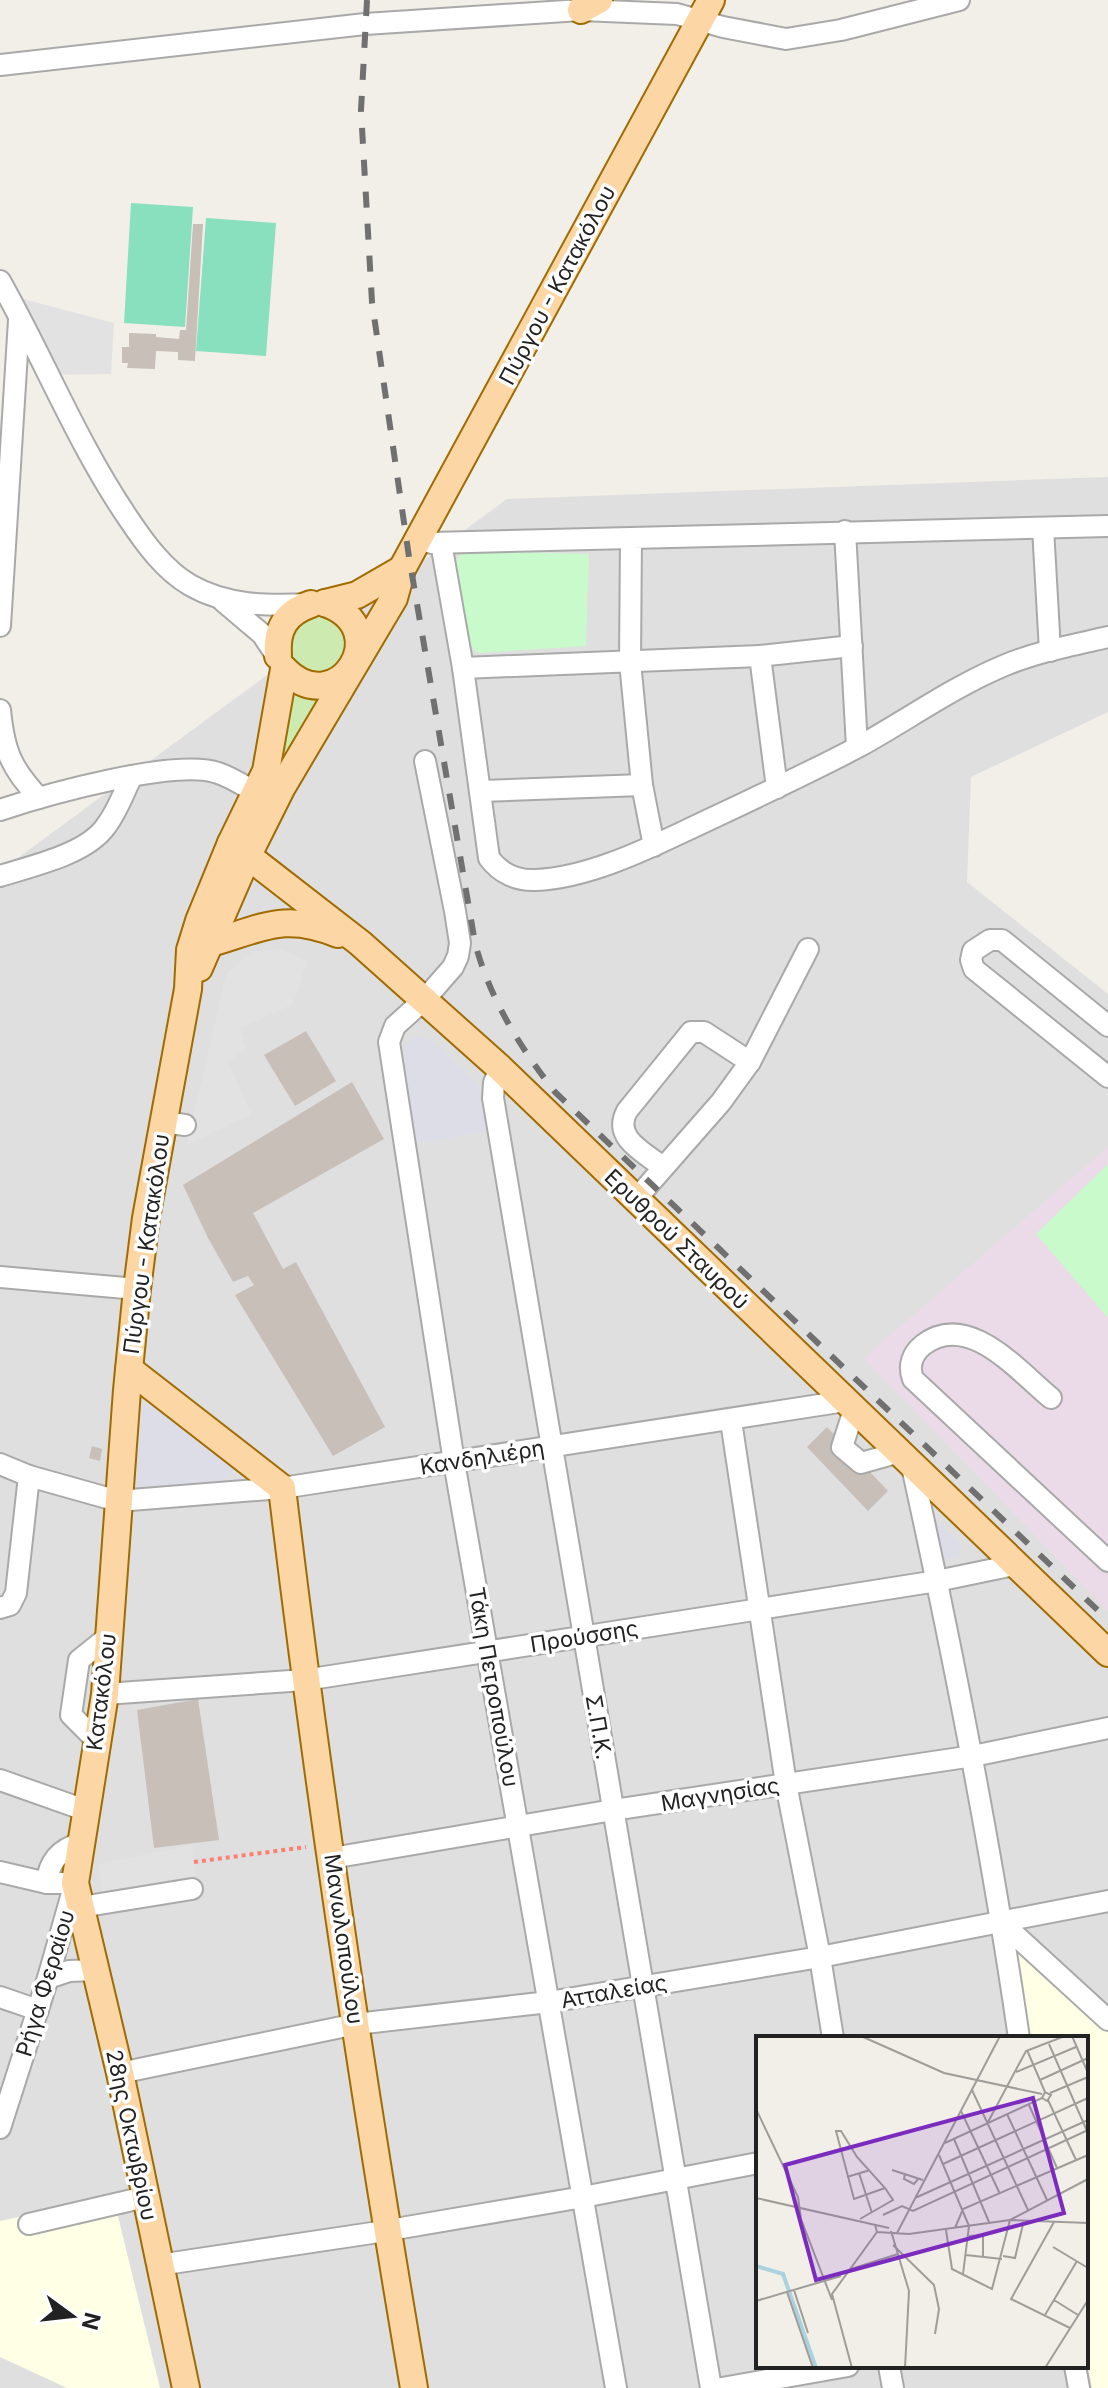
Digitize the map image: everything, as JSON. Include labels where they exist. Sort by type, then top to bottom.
[{"type":"main road","name":"Πύργου - Κατακόλου","points":[[188,989],[211,943],[266,771],[281,662],[277,642],[280,629],[287,617],[298,608],[357,595],[402,569],[429,543],[706,10]]},
{"type":"main road","name":"Πύργου - Κατακόλου","points":[[118,1501],[137,1289],[174,1123],[190,950],[199,921],[240,849],[282,787],[394,598],[402,569]]},
{"type":"main road","name":"Πύργου - Κατακόλου","points":[[281,662],[294,679],[306,685],[320,686],[346,676],[354,665],[359,653],[356,627],[337,608],[318,604]]},
{"type":"main road","name":"Ερυθρού Σταυρού","points":[[240,849],[360,943],[500,1068],[1108,1653]]},
{"type":"main road","points":[[211,943],[279,922],[317,925],[360,943]]},
{"type":"main road","points":[[129,1369],[282,1488]]},
{"type":"main road","name":"Μανωλοπούλου","points":[[282,1488],[322,1852],[356,2024],[414,2388]]},
{"type":"main road","name":"Κατακόλου","points":[[78,1895],[80,1844],[105,1694],[118,1501]]},
{"type":"main road","name":"28ης Οκτωβρίου","points":[[78,1895],[120,2073],[186,2388]]},
{"type":"street","points":[[0,65],[365,24],[590,5],[677,14],[706,10],[723,27],[786,39],[841,30],[959,0]]},
{"type":"street","points":[[0,281],[99,470],[135,528],[169,569],[188,584],[220,598],[270,606],[318,604]]},
{"type":"street","points":[[0,626],[19,320]]},
{"type":"street","points":[[1108,526],[429,543],[463,668],[489,858],[508,875],[533,881],[611,863],[654,846],[857,747],[961,686],[1004,665],[1108,637]]},
{"type":"street","points":[[1043,528],[1050,651]]},
{"type":"street","points":[[845,531],[857,747]]},
{"type":"street","points":[[631,538],[630,662],[642,785],[654,846]]},
{"type":"street","points":[[220,598],[262,634],[281,662]]},
{"type":"street","points":[[463,668],[760,656],[852,646]]},
{"type":"street","points":[[760,656],[777,788]]},
{"type":"street","points":[[0,710],[8,755],[18,774],[39,798]]},
{"type":"street","name":"Τάκη Πετροπούλου","points":[[425,761],[460,943],[453,967],[425,999],[395,1026],[389,1042],[454,1462],[616,2388]]},
{"type":"street","points":[[0,810],[132,776],[192,770],[217,772],[257,793]]},
{"type":"street","points":[[0,876],[36,865],[93,840],[106,827],[132,776]]},
{"type":"street","points":[[481,791],[642,785]]},
{"type":"street","points":[[1108,1026],[1002,940],[990,940],[973,951],[971,960],[974,969],[1108,1077]]},
{"type":"street","points":[[636,1199],[721,1102],[750,1062],[808,949]]},
{"type":"street","points":[[663,1167],[625,1137],[622,1123],[627,1111],[691,1032],[704,1032],[750,1062]]},
{"type":"street","name":"Σ.Π.Κ.","points":[[500,1068],[494,1083],[493,1098],[711,2388]]},
{"type":"street","points":[[0,1277],[137,1289]]},
{"type":"street","points":[[1051,1398],[984,1343],[956,1333],[931,1340],[919,1348],[910,1362],[913,1379],[1108,1561]]},
{"type":"street","name":"Κανδηλιέρη","points":[[118,1501],[282,1488],[552,1446],[850,1406]]},
{"type":"street","points":[[731,1421],[786,1784],[833,2036]]},
{"type":"street","points":[[905,1457],[937,1581],[973,1756],[1019,2036]]},
{"type":"street","points":[[0,1464],[29,1476],[118,1501]]},
{"type":"street","points":[[0,1608],[10,1605],[16,1593],[29,1476]]},
{"type":"street","name":"Προύσσης","points":[[105,1694],[305,1680],[937,1581],[1014,1565]]},
{"type":"street","points":[[97,1741],[71,1715],[79,1660],[109,1636]]},
{"type":"street","name":"Μαγνησίας","points":[[322,1852],[518,1826],[973,1756],[1108,1728]]},
{"type":"street","points":[[0,1780],[85,1810]]},
{"type":"street","points":[[47,1883],[48,1870],[64,1848],[80,1844]]},
{"type":"street","points":[[0,1872],[47,1883],[78,1895],[192,1889]]},
{"type":"street","name":"Ρήγα Φεραίου","points":[[0,2128],[78,1895]]},
{"type":"street","name":"Ατταλείας","points":[[120,2073],[356,2024],[549,2002],[820,1957],[1108,1901]]},
{"type":"street","points":[[1002,1923],[1108,2020]]},
{"type":"street","points":[[48,1978],[69,1971],[97,1970]]},
{"type":"street","points":[[0,1997],[38,2010]]},
{"type":"street","points":[[159,2265],[583,2197],[756,2163]]},
{"type":"street","points":[[29,2224],[145,2197]]},
{"type":"street","points":[[722,2388],[837,2368]]},
{"type":"street","points":[[889,2368],[893,2388]]},
{"type":"street","points":[[1075,2368],[1079,2388]]},
{"type":"path","points":[[194,1862],[322,1852]]},
{"type":"shaded area","points":[[8,295],[114,323],[111,374],[49,375]]},
{"type":"shaded area","points":[[1108,477],[1108,712],[971,777],[967,882],[1108,994],[1108,2388],[0,2388],[0,871],[507,499]]},
{"type":"shaded area","points":[[280,949],[307,961],[293,1004],[240,1029],[246,1049],[228,1062],[251,1114],[187,1145],[226,974],[252,952]]},
{"type":"shaded area","points":[[415,1037],[434,1043],[479,1086],[485,1132],[416,1143],[402,1054],[404,1045]]},
{"type":"shaded area","points":[[1108,1147],[1108,1611],[864,1358]]},
{"type":"shaded area","points":[[142,1405],[154,1407],[231,1456],[234,1462],[232,1474],[226,1479],[141,1492],[133,1489],[138,1408]]},
{"type":"shaded area","points":[[933,1516],[961,1544],[960,1556],[932,1561]]},
{"type":"shaded area","points":[[192,1845],[196,1875],[102,1891],[98,1864]]},
{"type":"shaded area","points":[[1007,1936],[1108,2029],[1108,2388],[1092,2388],[1088,2367],[1088,2036],[1026,2036]]},
{"type":"shaded area","points":[[114,2196],[160,2388],[67,2388],[0,2357],[0,2221]]},
{"type":"green space","points":[[131,203],[193,207],[185,327],[124,323]]},
{"type":"green space","points":[[206,218],[276,223],[266,356],[196,351]]},
{"type":"green space","points":[[469,551],[589,554],[586,646],[478,653],[465,641],[455,564],[459,556]]},
{"type":"green space","points":[[326,612],[349,633],[345,664],[319,677],[291,661],[288,641],[292,628],[300,618]]},
{"type":"green space","points":[[290,688],[303,695],[324,697],[289,763],[278,758]]},
{"type":"green space","points":[[1108,1166],[1108,1318],[1036,1234]]},
{"type":"building","points":[[193,224],[203,224],[195,361],[178,360],[178,352],[156,351],[155,369],[127,368],[128,363],[122,363],[122,347],[129,347],[129,333],[179,339],[180,330],[186,330]]},
{"type":"building","points":[[306,1031],[336,1081],[295,1106],[264,1055]]},
{"type":"building","points":[[352,1082],[384,1139],[253,1213],[283,1269],[296,1262],[385,1427],[333,1456],[235,1295],[254,1285],[248,1276],[233,1282],[183,1185]]},
{"type":"building","points":[[827,1427],[888,1491],[868,1511],[807,1447]]},
{"type":"building","points":[[92,1446],[102,1449],[100,1461],[89,1458]]},
{"type":"building","points":[[198,1699],[219,1840],[154,1848],[137,1710]]},
{"type":"railway","points":[[367,0],[361,110],[372,302],[409,557],[475,943],[497,1003],[529,1057],[555,1092],[1108,1620]]}]
